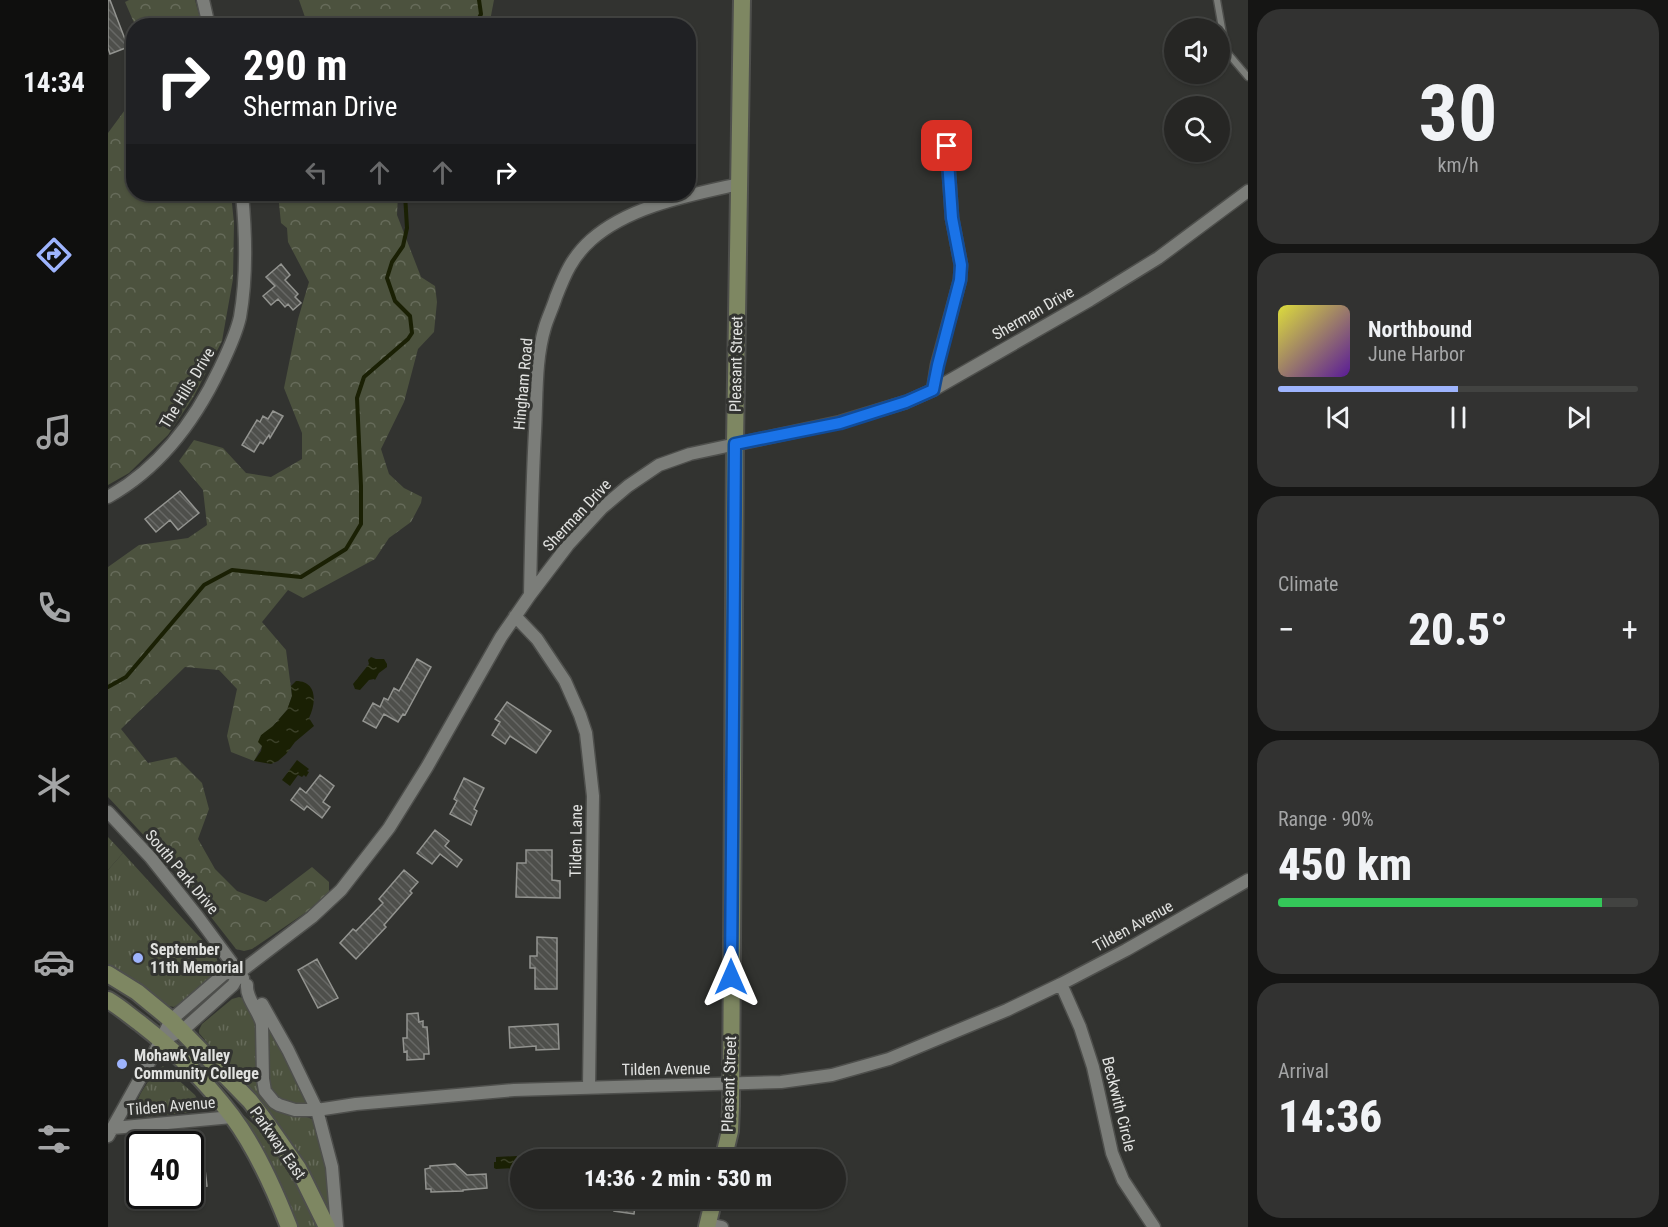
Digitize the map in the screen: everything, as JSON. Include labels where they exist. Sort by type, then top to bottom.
[{"type":"street","points":[[203,0],[207,18]]},
{"type":"street","name":"Pleasant Street","points":[[725,1149],[729,1131],[731,1084],[735,444],[742,0]]},
{"type":"street","points":[[933,390],[960,280],[961,265],[952,218],[947,146]]},
{"type":"street","name":"Hingham Road","points":[[696,194],[739,184]]},
{"type":"street","name":"Sherman Drive","points":[[110,1132],[162,1040],[177,1025],[233,985],[240,972],[312,917],[340,891],[389,828],[515,616],[568,544],[602,508],[628,486],[659,465],[690,454],[840,423],[906,402],[933,390],[1090,300],[1158,258],[1248,191]]},
{"type":"street","name":"The Hills Drive","points":[[108,497],[125,488],[159,460],[180,436],[211,387],[234,340],[240,317],[243,290],[245,223],[243,201]]},
{"type":"street","name":"Hingham Road","points":[[531,595],[532,482],[540,359],[545,328],[566,272],[576,256],[592,239],[641,210],[670,201]]},
{"type":"street","name":"Tilden Lane","points":[[515,616],[537,639],[565,681],[586,734],[593,796],[589,1087]]},
{"type":"street","name":"South Park Drive","points":[[108,812],[151,858],[240,972],[247,985],[254,990],[288,1050],[317,1110]]},
{"type":"street","name":"Tilden Avenue","points":[[247,985],[246,990],[261,1017],[264,1085],[274,1102],[295,1110],[317,1110],[356,1104],[514,1090],[781,1082],[822,1076],[889,1059],[1007,1010],[1126,950],[1248,880]]},
{"type":"street","name":"Parkway East","points":[[108,974],[137,992],[177,1025],[250,1101],[298,1168],[327,1227]]},
{"type":"street","name":"Beckwith Circle","points":[[1061,984],[1080,1027],[1093,1067],[1112,1153],[1123,1180],[1154,1227]]},
{"type":"street","name":"Parkway East","points":[[108,999],[162,1040],[191,1068],[232,1117],[247,1140],[289,1227]]},
{"type":"street","name":"Parkway East","points":[[317,1110],[332,1167],[337,1227]]},
{"type":"street","name":"Tilden Avenue","points":[[110,1132],[232,1117]]},
{"type":"street","points":[[712,1226],[713,1209]]},
{"type":"lane","points":[[1217,0],[1226,51],[1248,77]]},
{"type":"green space","points":[[129,0],[195,0],[200,18],[132,18],[125,2]]},
{"type":"green space","points":[[299,0],[494,0],[491,18],[305,18]]},
{"type":"green space","points":[[126,109],[126,201],[232,201],[234,223],[233,279],[222,341],[194,396],[168,435],[129,473],[108,485],[108,133]]},
{"type":"green space","points":[[279,201],[398,201],[397,215],[421,277],[435,286],[437,302],[434,332],[418,349],[404,402],[381,449],[389,474],[404,488],[422,497],[421,503],[411,522],[389,538],[375,559],[303,598],[288,590],[262,622],[286,650],[292,696],[287,710],[273,726],[254,761],[231,752],[227,736],[237,689],[219,670],[185,667],[121,729],[148,763],[176,757],[202,783],[209,809],[198,839],[215,869],[237,891],[266,902],[312,867],[329,882],[329,892],[308,911],[252,949],[244,951],[236,949],[165,858],[108,797],[108,567],[139,545],[188,538],[207,525],[203,490],[179,461],[194,440],[223,448],[246,473],[271,477],[302,459],[302,433],[284,388],[298,319],[309,282],[288,242],[287,228],[281,223]]},
{"type":"green space","points":[[108,837],[123,853],[108,870]]},
{"type":"green space","points":[[123,853],[215,954],[217,959],[217,968],[210,977],[174,1007],[165,1005],[108,966],[108,870]]},
{"type":"green space","points":[[243,998],[257,1023],[256,1071],[260,1092],[266,1102],[276,1110],[312,1119],[325,1162],[329,1206],[255,1098],[199,1033],[202,1024],[232,999]]},
{"type":"green space","points":[[270,1029],[286,1058],[306,1104],[296,1105],[285,1102],[270,1088],[268,1032]]},
{"type":"green space","points":[[163,1066],[195,1095],[202,1111],[146,1117],[135,1112],[137,1101],[144,1087]]},
{"type":"green space","points":[[212,1080],[241,1113],[263,1133],[298,1188],[316,1227],[295,1227]]},
{"type":"water","points":[[371,657],[384,659],[387,667],[379,673],[375,680],[369,680],[360,690],[355,689],[353,684],[369,664],[368,660]]},
{"type":"water","points":[[296,681],[303,682],[312,689],[314,700],[309,718],[314,726],[278,761],[271,764],[254,761],[261,751],[262,746],[258,742],[261,735],[273,726],[287,710],[292,696],[291,686]]},
{"type":"water","points":[[297,760],[309,769],[307,771],[309,772],[306,777],[298,775],[290,786],[282,780]]},
{"type":"water","points":[[510,1156],[510,1168],[494,1168],[496,1157]]},
{"type":"building","points":[[108,0],[110,0],[126,42],[126,48],[110,54]]},
{"type":"building","points":[[281,264],[290,275],[285,280],[298,294],[295,297],[301,303],[293,310],[288,304],[285,307],[278,299],[271,305],[263,296],[275,286],[266,277]]},
{"type":"building","points":[[273,411],[283,416],[270,438],[269,435],[263,444],[260,442],[254,452],[242,445],[257,420],[260,422],[263,416],[268,419]]},
{"type":"building","points":[[180,491],[199,513],[178,530],[170,520],[156,532],[145,519]]},
{"type":"building","points":[[417,659],[431,667],[405,715],[403,714],[398,722],[384,714],[376,728],[363,721],[373,703],[380,707],[384,698],[388,700],[394,688],[399,691]]},
{"type":"building","points":[[507,702],[551,731],[536,753],[510,736],[505,744],[492,735],[500,722],[495,719]]},
{"type":"building","points":[[320,775],[334,786],[323,802],[330,807],[322,818],[307,806],[304,810],[291,800],[300,788],[306,793]]},
{"type":"building","points":[[464,778],[484,788],[474,809],[477,811],[471,825],[450,814],[457,801],[454,799]]},
{"type":"building","points":[[435,830],[449,841],[445,846],[462,860],[457,867],[440,854],[432,864],[417,853]]},
{"type":"building","points":[[526,850],[552,850],[552,880],[560,881],[560,898],[516,897],[517,863],[526,863]]},
{"type":"building","points":[[404,870],[418,882],[410,891],[412,893],[384,925],[386,927],[356,959],[340,943],[353,929],[356,931],[383,903],[379,899]]},
{"type":"building","points":[[537,937],[557,938],[557,989],[535,989],[535,968],[530,968],[530,956],[537,956]]},
{"type":"building","points":[[317,959],[338,998],[318,1008],[298,970]]},
{"type":"building","points":[[418,1013],[419,1022],[423,1021],[423,1027],[427,1027],[429,1054],[424,1054],[424,1059],[407,1060],[403,1038],[407,1038],[407,1014]]},
{"type":"building","points":[[558,1024],[559,1049],[536,1050],[536,1046],[510,1048],[509,1027]]},
{"type":"building","points":[[455,1164],[467,1175],[486,1174],[487,1188],[431,1192],[431,1189],[426,1189],[425,1169],[430,1166]]},
{"type":"building","points":[[204,1169],[207,1186],[204,1186]]},
{"type":"building","points":[[614,1209],[635,1209],[634,1214],[614,1211]]},
{"type":"waterway","points":[[479,0],[481,14],[479,18]]},
{"type":"waterway","points":[[108,687],[126,677],[204,585],[232,570],[301,577],[346,549],[361,524],[357,398],[364,377],[412,333],[410,316],[395,301],[387,278],[392,262],[403,246],[407,228],[405,201]]},
{"type":"place","name":"September 11th Memorial","points":[[138,958]]},
{"type":"place","name":"Mohawk Valley Community College","points":[[122,1064]]},
{"type":"route","points":[[731,977],[735,444],[840,423],[906,402],[933,390],[960,280],[961,265],[952,218],[947,146]]}]
